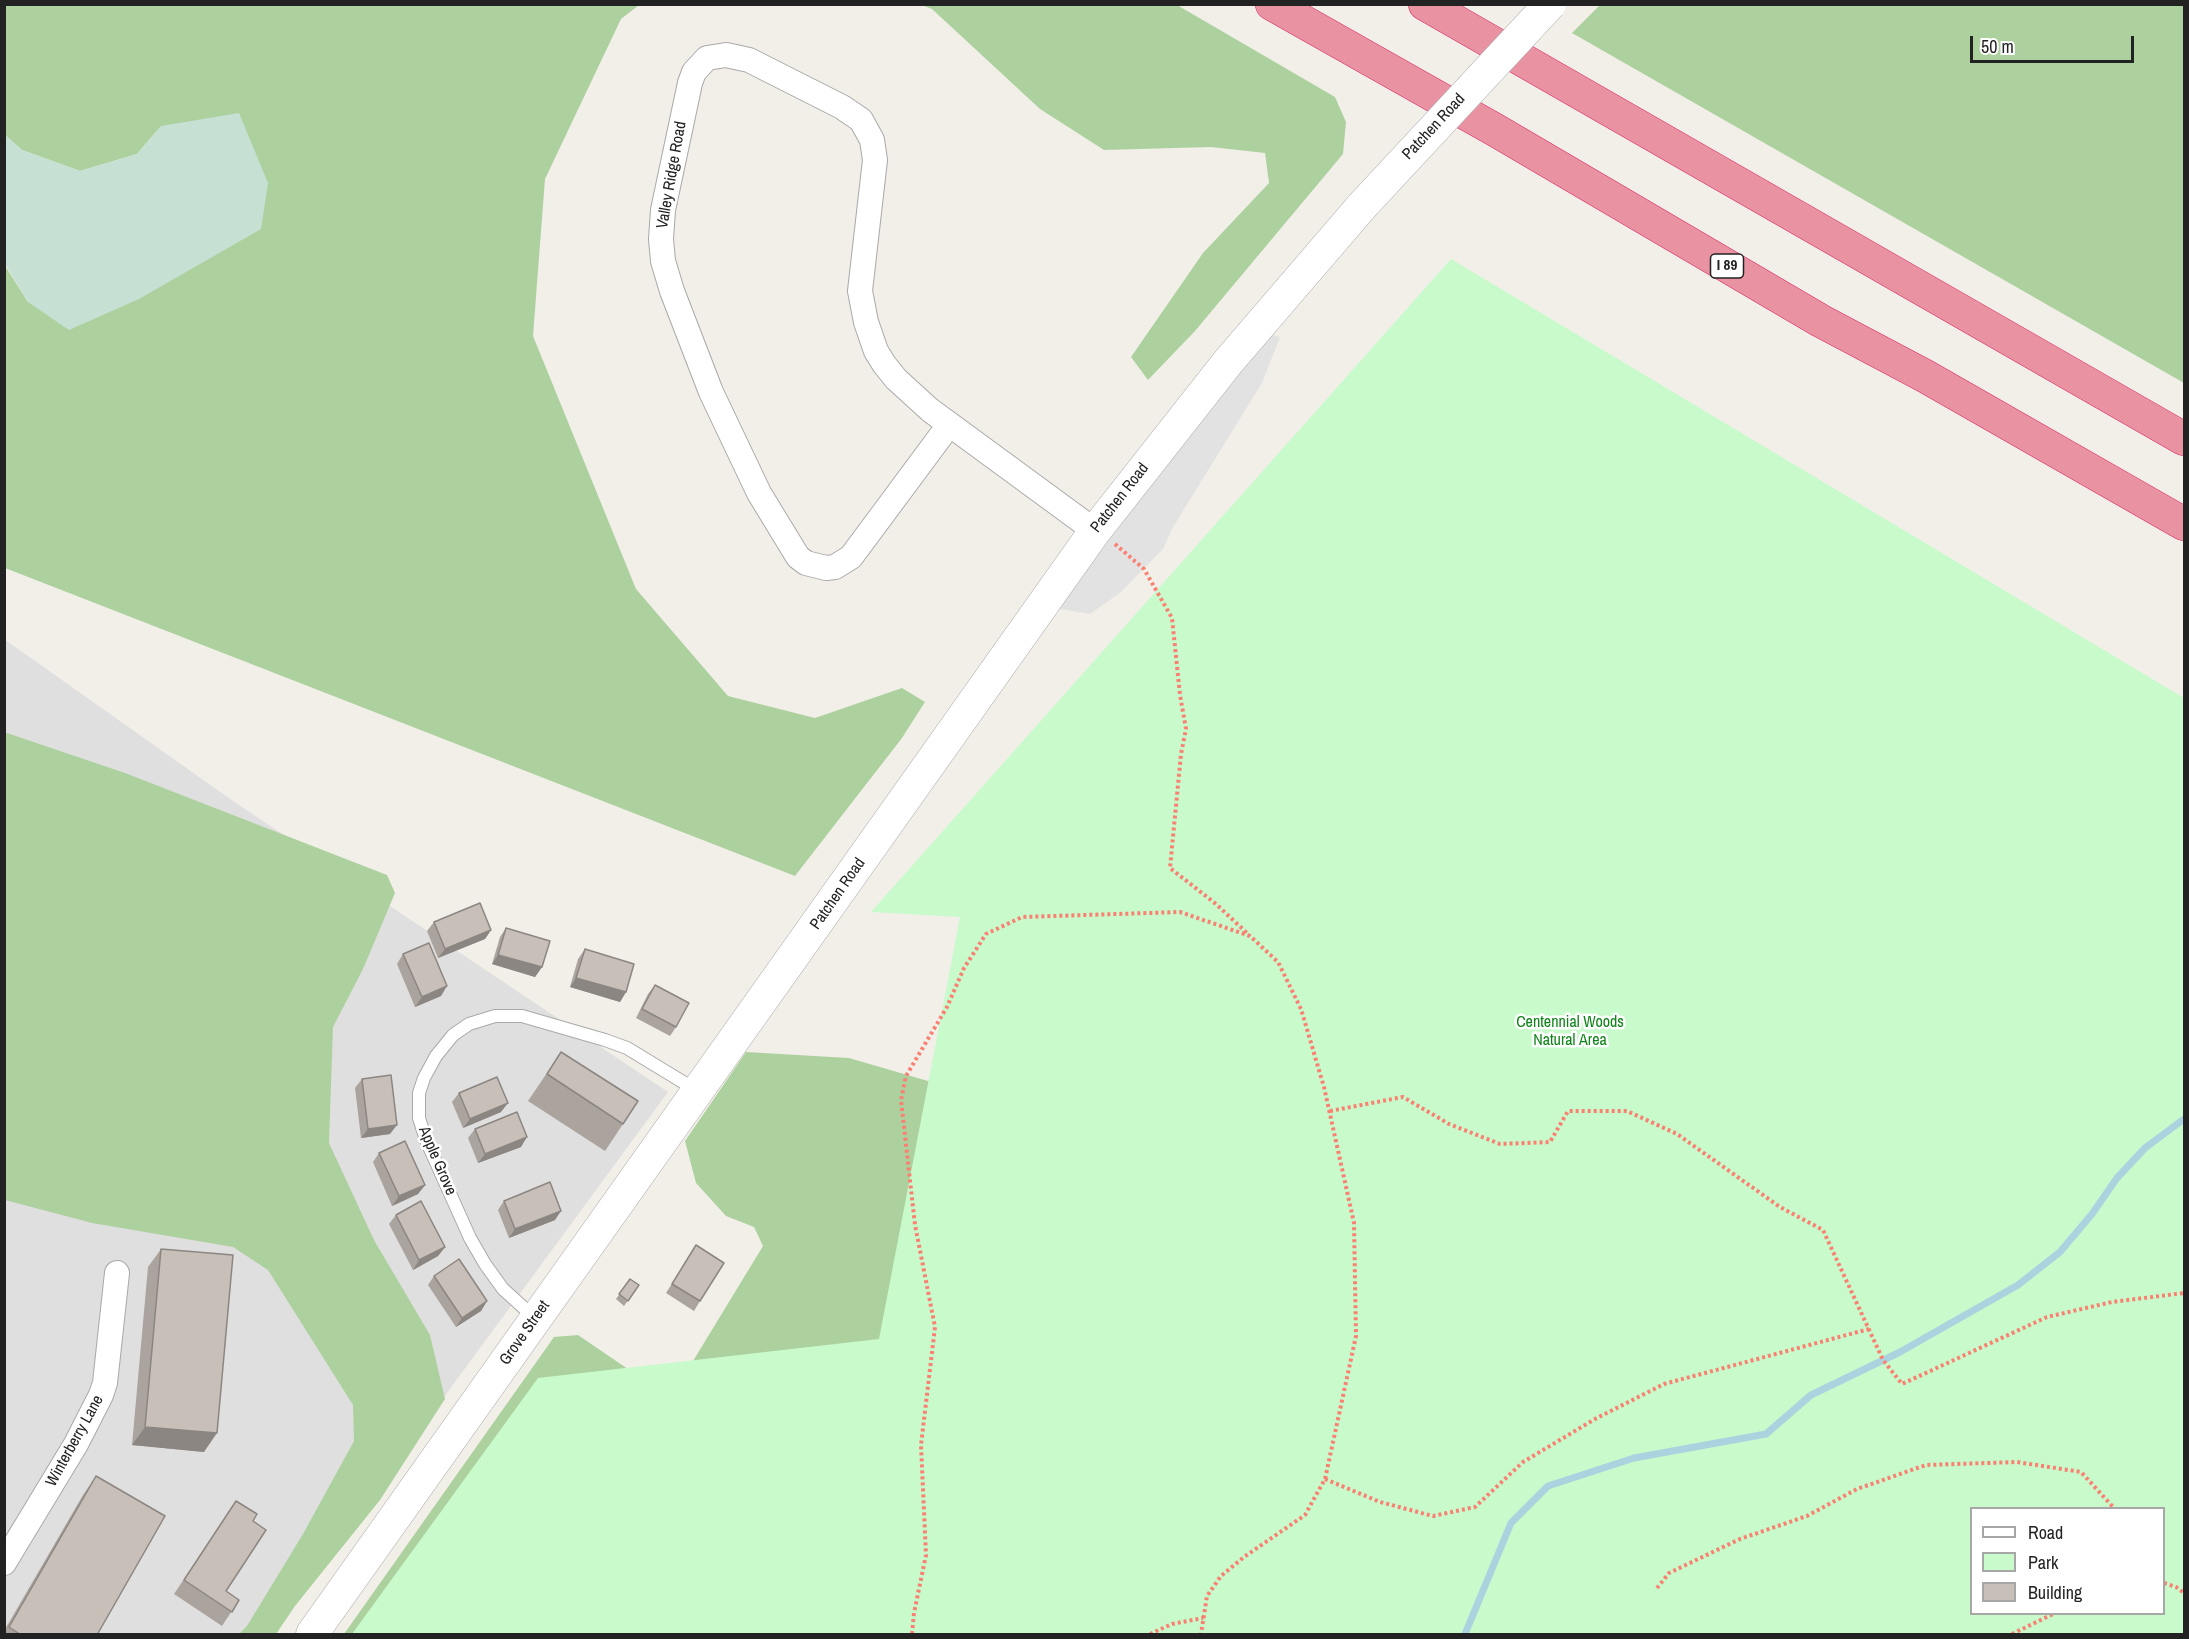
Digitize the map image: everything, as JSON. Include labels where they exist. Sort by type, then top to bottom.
[{"type":"highway","name":"I 89","points":[[1272,4],[1497,131],[1821,321],[1935,382],[2184,524]]},
{"type":"highway","points":[[1425,4],[2184,439]]},
{"type":"street","name":"Patchen Road","points":[[740,1032],[1095,531],[1236,353],[1362,206],[1550,4]]},
{"type":"street","name":"Valley Ridge Road","points":[[949,425],[851,557],[836,567],[826,568],[806,563],[798,557],[759,493],[711,392],[672,291],[663,261],[661,239],[663,210],[687,95],[694,72],[707,58],[726,55],[749,60],[842,107],[861,120],[872,140],[875,160],[860,282],[862,306],[876,351],[897,379],[949,425],[1095,531]]},
{"type":"street","name":"Grove Street","points":[[312,1635],[740,1032]]},
{"type":"street","name":"Winterberry Lane","points":[[4,1563],[76,1444],[101,1395],[105,1383],[117,1273]]},
{"type":"lane","name":"Apple Grove","points":[[536,1319],[503,1289],[485,1264],[470,1238],[423,1133],[419,1118],[419,1093],[436,1056],[453,1035],[477,1020],[495,1016],[522,1017],[627,1048],[697,1091]]},
{"type":"path","points":[[1095,531],[1106,536],[1144,569],[1172,618],[1186,729],[1181,754],[1170,868],[1216,904],[1278,962],[1301,1008],[1330,1111],[1354,1223],[1356,1336],[1324,1479],[1305,1515],[1244,1557],[1221,1576],[1207,1596],[1201,1635]]},
{"type":"path","points":[[912,1635],[914,1612],[926,1555],[921,1445],[935,1327],[914,1214],[901,1100],[906,1076],[947,1007],[964,968],[986,934],[1022,917],[1180,912],[1250,936]]},
{"type":"path","points":[[1330,1111],[1403,1097],[1449,1124],[1500,1144],[1550,1142],[1568,1111],[1627,1111],[1677,1134],[1780,1207],[1823,1230],[1883,1360],[1902,1384],[2047,1317],[2112,1302],[2184,1293]]},
{"type":"path","points":[[1324,1479],[1380,1502],[1433,1516],[1476,1507],[1523,1462],[1595,1419],[1664,1384],[1869,1329]]},
{"type":"path","points":[[1657,1588],[1669,1573],[1740,1539],[1808,1516],[1857,1489],[1926,1466],[2017,1462],[2081,1472],[2112,1507]]},
{"type":"path","points":[[2165,1584],[2176,1587],[2184,1593]]},
{"type":"path","points":[[2012,1635],[2051,1615]]},
{"type":"path","points":[[1150,1635],[1172,1624],[1203,1618]]},
{"type":"shaded area","points":[[1270,334],[1280,337],[1262,383],[1173,527],[1163,549],[1121,592],[1090,614],[1054,608]]},
{"type":"shaded area","points":[[4,639],[233,801],[668,1092],[270,1634],[5,1634]]},
{"type":"green space","points":[[1601,4],[2184,5],[2184,383],[1572,33]]},
{"type":"green space","points":[[5,5],[639,5],[621,19],[545,179],[533,336],[636,589],[728,696],[815,718],[902,688],[925,702],[902,738],[795,876],[5,568],[4,264],[28,302],[161,126],[137,154],[80,171],[22,150],[5,135]]},
{"type":"green space","points":[[922,5],[1177,5],[1335,97],[1346,122],[1343,154],[1195,331],[1148,380],[1131,357],[1203,253],[1269,183],[1265,153],[1211,147],[1104,150],[1040,109],[932,9]]},
{"type":"green space","points":[[239,113],[268,183],[261,229],[139,299],[69,330],[28,302],[5,264],[5,135],[22,150],[80,171],[137,154],[161,126]]},
{"type":"green space","name":"Centennial Woods Natural Area","points":[[1451,259],[2184,698],[2184,1634],[352,1634],[538,1378],[879,1339],[960,917],[871,912]]},
{"type":"green space","points":[[4,732],[125,773],[387,875],[395,893],[363,969],[333,1027],[329,1143],[374,1240],[430,1335],[445,1399],[380,1500],[295,1606],[276,1634],[239,1634],[247,1626],[303,1534],[354,1441],[353,1405],[268,1270],[233,1247],[92,1223],[5,1200]]},
{"type":"green space","points":[[746,1052],[849,1058],[1024,1109],[1138,1634],[344,1634],[554,1337],[578,1335],[650,1384],[679,1384],[763,1246],[754,1227],[726,1216],[696,1183],[685,1141]]},
{"type":"building","points":[[480,903],[491,930],[445,949],[434,922]]},
{"type":"building","points":[[506,928],[550,941],[542,967],[498,955]]},
{"type":"building","points":[[429,943],[447,986],[422,997],[403,954]]},
{"type":"building","points":[[585,949],[634,964],[626,992],[576,978]]},
{"type":"building","points":[[655,985],[689,1003],[676,1027],[642,1009]]},
{"type":"building","points":[[561,1052],[638,1101],[623,1124],[547,1074]]},
{"type":"building","points":[[391,1075],[397,1125],[368,1129],[362,1079]]},
{"type":"building","points":[[497,1077],[508,1103],[470,1119],[459,1093]]},
{"type":"building","points":[[517,1112],[527,1137],[485,1154],[475,1129]]},
{"type":"building","points":[[405,1141],[425,1185],[399,1196],[379,1153]]},
{"type":"building","points":[[550,1182],[561,1211],[515,1229],[504,1201]]},
{"type":"building","points":[[421,1201],[445,1247],[419,1260],[396,1215]]},
{"type":"building","points":[[696,1245],[724,1263],[700,1301],[672,1284]]},
{"type":"building","points":[[161,1249],[233,1255],[217,1433],[145,1427]]},
{"type":"building","points":[[459,1259],[487,1301],[462,1318],[434,1276]]},
{"type":"building","points":[[630,1279],[639,1285],[628,1301],[619,1294]]},
{"type":"building","points":[[96,1476],[165,1516],[97,1635],[21,1635],[9,1627]]},
{"type":"building","points":[[236,1501],[257,1514],[253,1521],[266,1530],[226,1591],[239,1600],[232,1612],[184,1580]]},
{"type":"waterway","points":[[1465,1634],[1511,1523],[1548,1486],[1634,1458],[1766,1434],[1811,1395],[1900,1352],[2018,1285],[2060,1252],[2092,1214],[2117,1178],[2145,1148],[2184,1119]]}]
